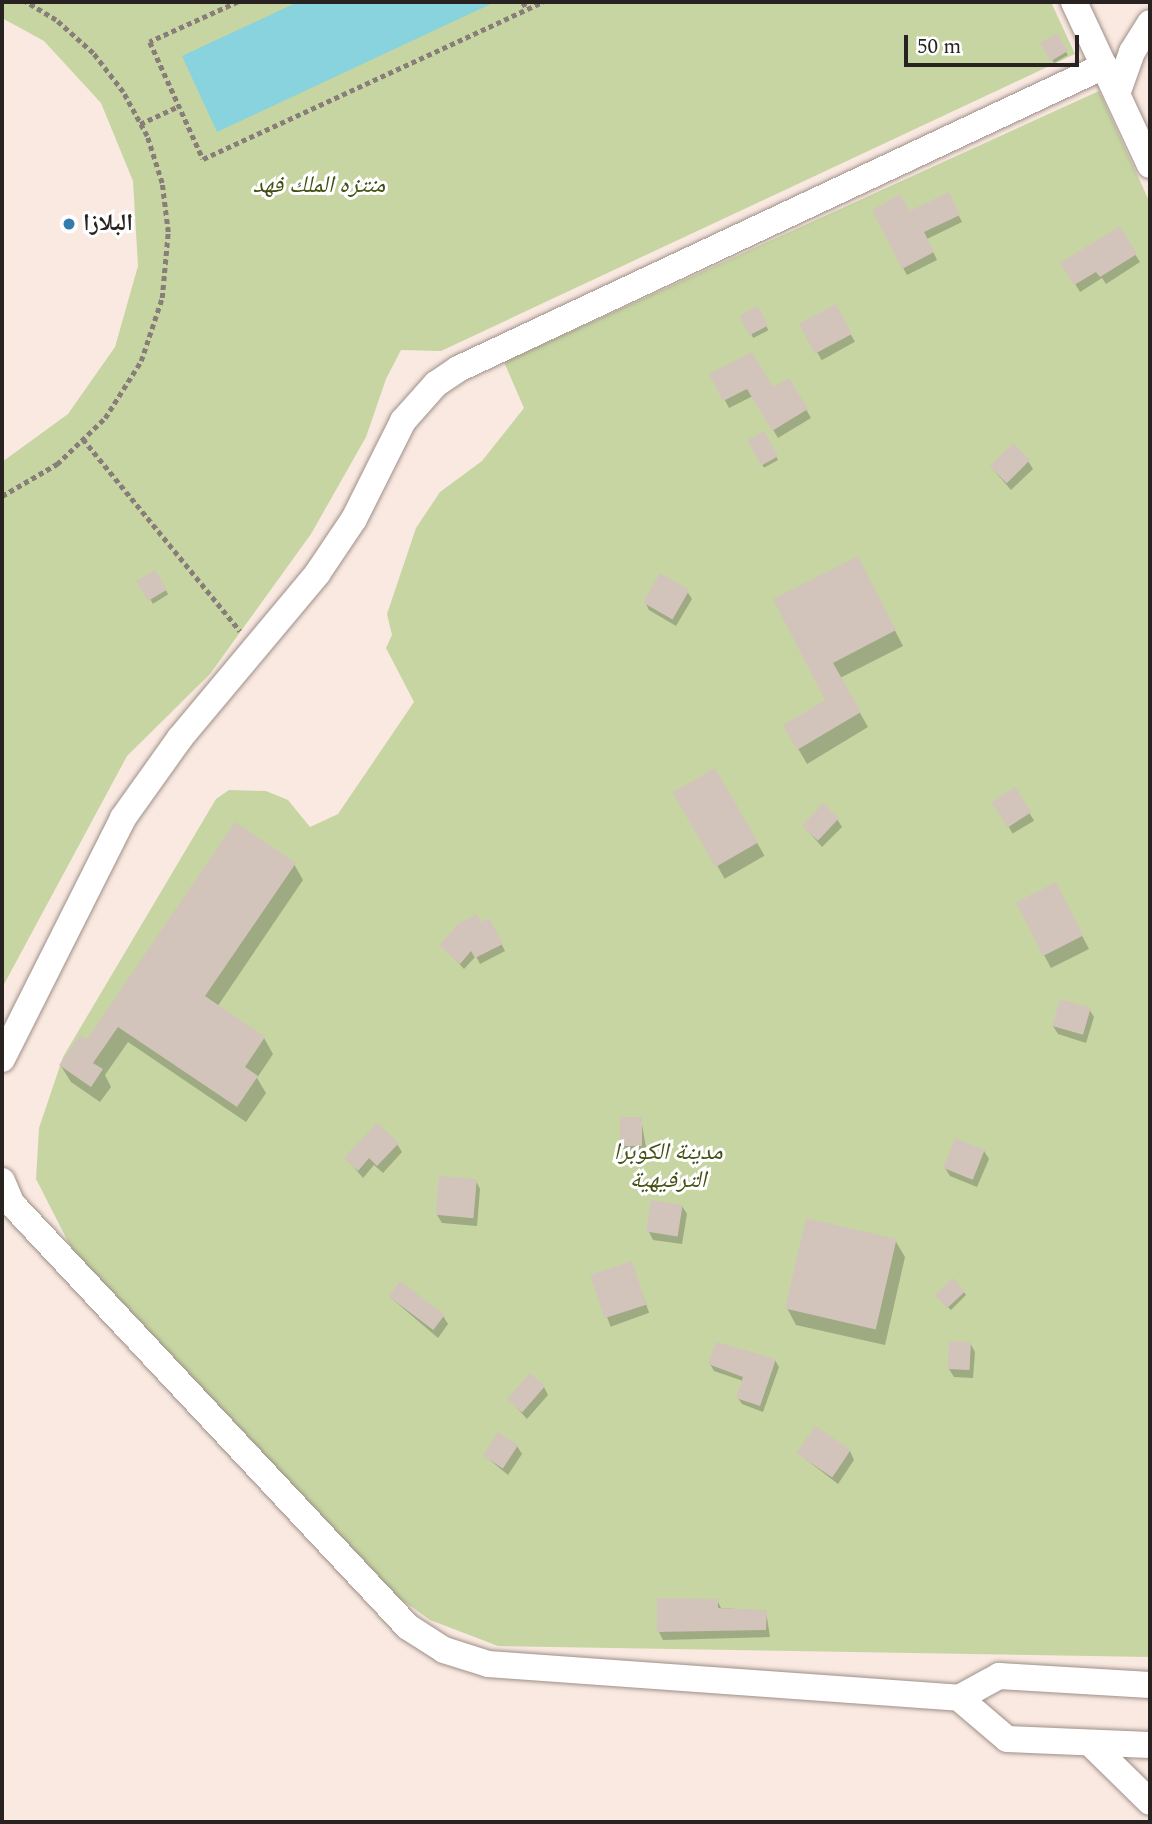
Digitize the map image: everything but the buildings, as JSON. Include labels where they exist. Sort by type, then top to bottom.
[{"type":"lane","points":[[1074,2],[1150,165]]},
{"type":"lane","points":[[1117,94],[1132,52],[1150,23]]},
{"type":"lane","points":[[2,1059],[123,818],[180,738],[317,574],[354,519],[403,421],[436,384],[458,369],[1104,66]]},
{"type":"lane","points":[[2,1181],[12,1204],[408,1626],[444,1650],[488,1664],[959,1698],[999,1676],[1150,1685]]},
{"type":"lane","points":[[959,1698],[1007,1739],[1092,1745],[1150,1745]]},
{"type":"lane","points":[[1092,1745],[1150,1802]]},
{"type":"path","points":[[238,2],[149,42],[203,159],[543,2]]},
{"type":"path","points":[[523,2],[527,9]]},
{"type":"path","points":[[2,496],[57,464],[106,418],[141,361],[162,298],[168,232],[162,183],[140,124],[123,92],[93,53],[29,3]]},
{"type":"path","points":[[140,124],[179,106]]},
{"type":"path","points":[[83,439],[255,650]]},
{"type":"green space","name":"منتزه الملك فهد","points":[[2,2],[1051,2],[1075,54],[441,351],[401,350],[386,379],[366,437],[311,534],[210,674],[127,756],[2,988],[2,462],[68,414],[115,347],[138,266],[133,181],[101,103],[44,41],[2,18]]},
{"type":"green space","name":"مدينة الكوبرا الترفيهية","points":[[1099,91],[1150,203],[1150,1657],[498,1646],[430,1620],[398,1597],[80,1265],[36,1179],[39,1128],[63,1057],[216,799],[229,790],[266,791],[288,800],[310,827],[338,814],[414,702],[386,648],[392,635],[387,614],[416,528],[440,492],[482,461],[524,408],[504,362]]},
{"type":"water","points":[[298,2],[495,2],[217,132],[182,56]]},
{"type":"place","name":"البلازا","points":[[69,224]]}]
